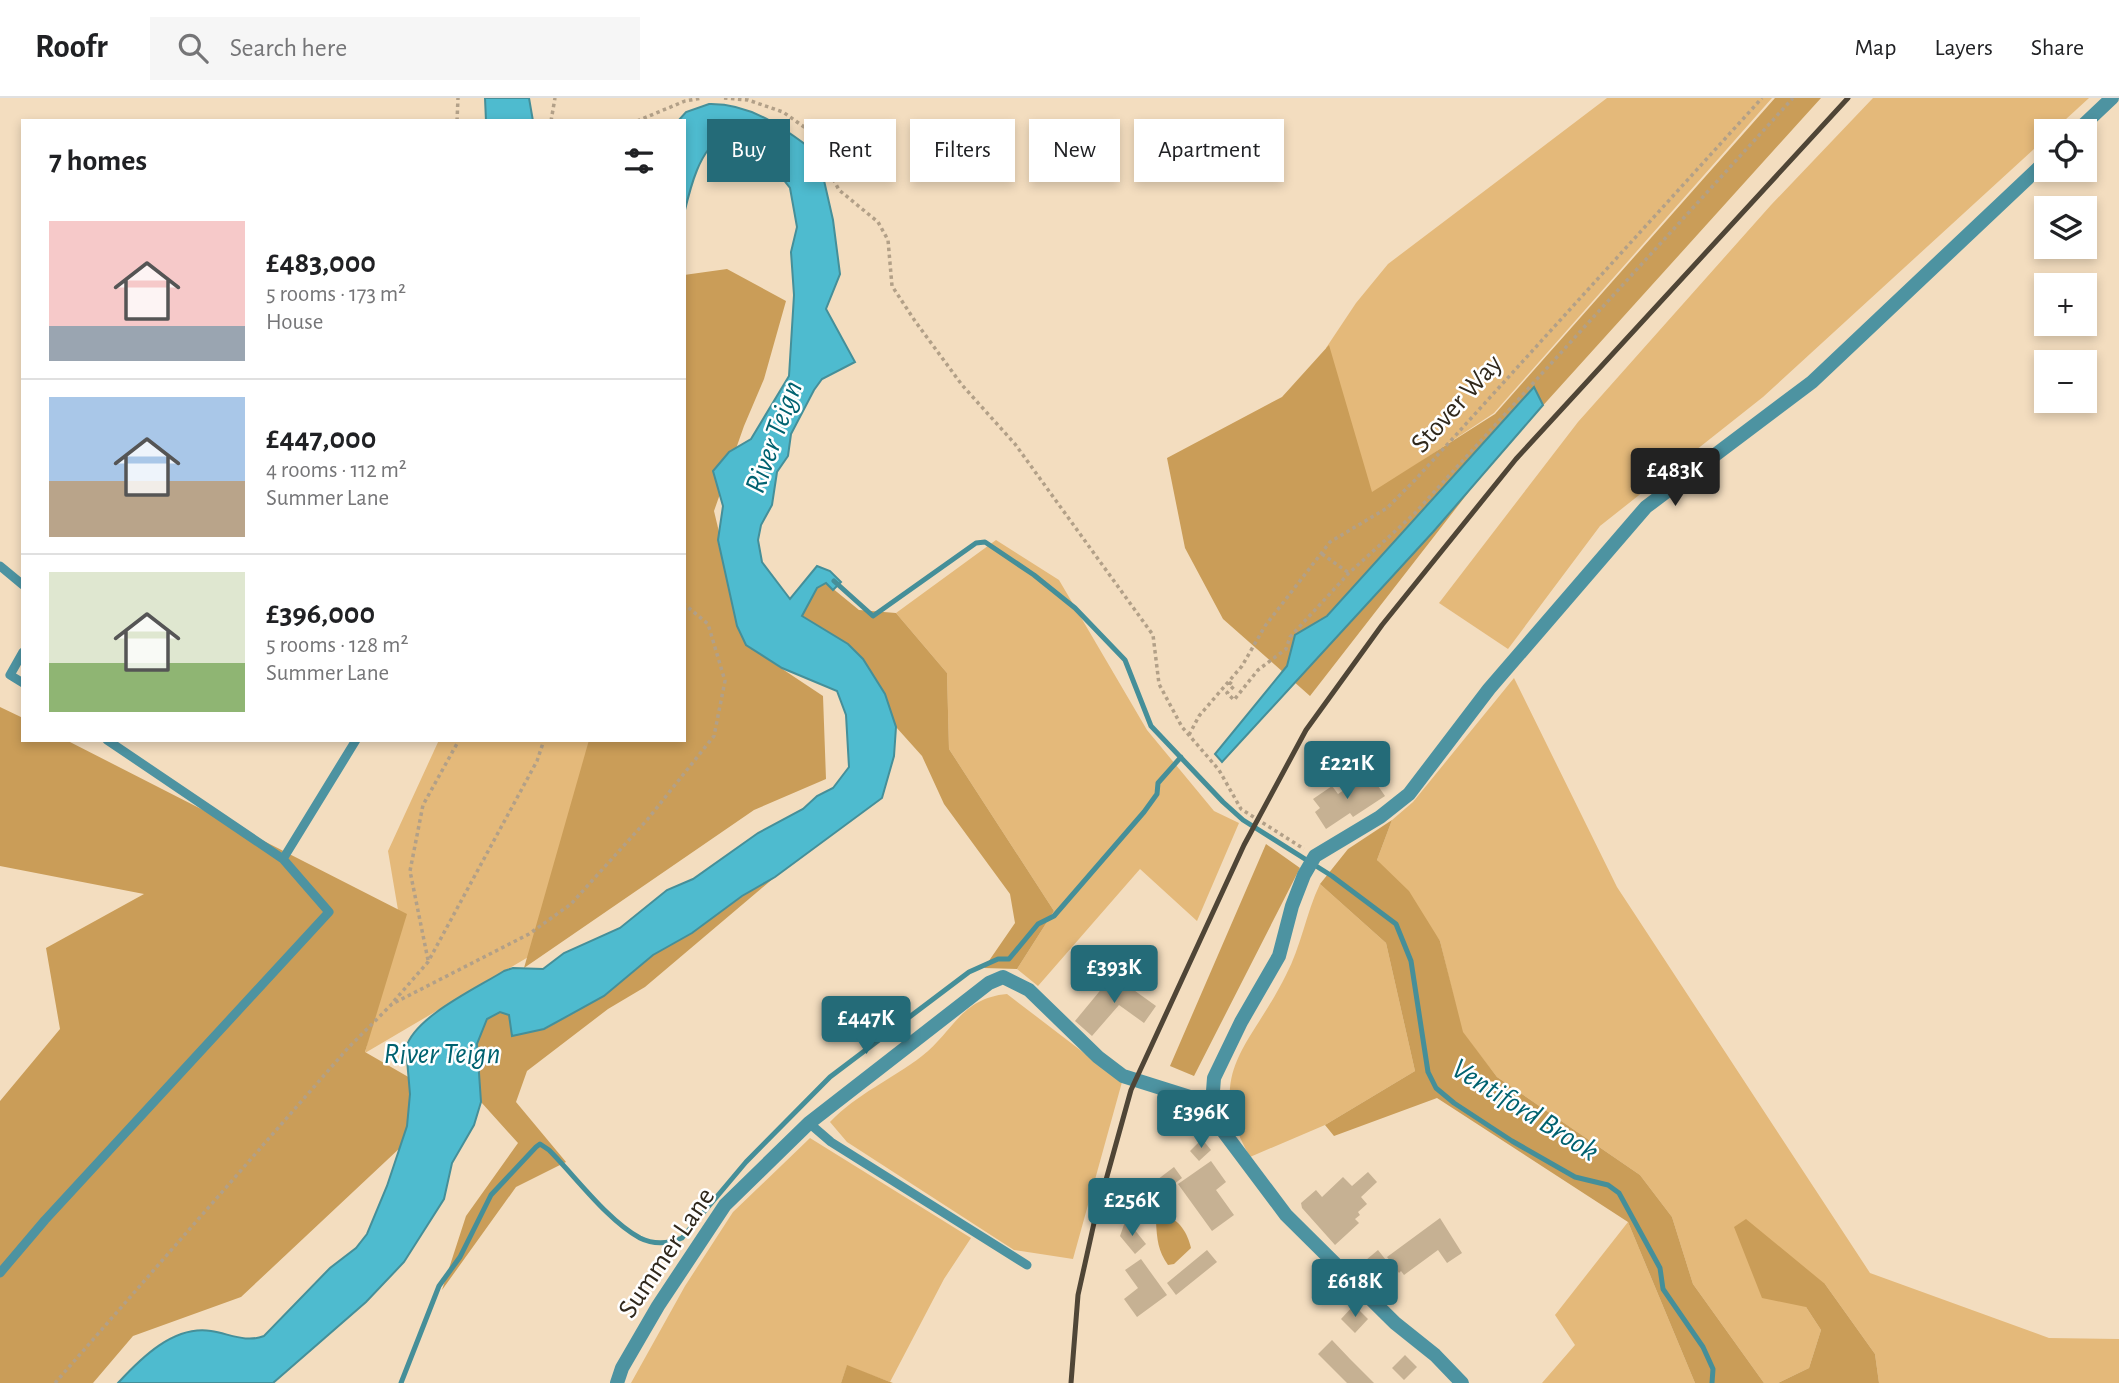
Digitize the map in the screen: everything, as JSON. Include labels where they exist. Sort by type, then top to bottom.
[{"type":"street","points":[[2090,119],[2112,98]]},
{"type":"street","points":[[1462,1383],[1435,1355],[1395,1323],[1286,1215],[1220,1127],[1212,1104],[1214,1078],[1241,1022],[1279,956],[1292,906],[1304,875],[1314,857],[1380,817],[1409,794],[1489,689],[1646,507],[1812,382],[2034,172]]},
{"type":"street","name":"Summer Lane","points":[[617,1383],[622,1368],[658,1306],[725,1205],[809,1123],[989,982],[1003,977],[1029,990],[1098,1058],[1124,1076],[1212,1104]]},
{"type":"lane","points":[[0,566],[21,583]]},
{"type":"lane","points":[[21,656],[10,675],[21,682]]},
{"type":"lane","points":[[0,1273],[45,1220],[329,912],[283,859],[110,742]]},
{"type":"lane","points":[[283,859],[355,742]]},
{"type":"lane","points":[[809,1123],[831,1142],[1027,1265]]},
{"type":"path","points":[[457,119],[458,98]]},
{"type":"path","points":[[551,119],[555,98]]},
{"type":"path","points":[[642,119],[702,98]]},
{"type":"path","points":[[724,98],[747,99],[783,112],[807,130],[839,190],[878,222],[888,240],[892,286],[962,385],[1023,455],[1153,635],[1159,684],[1176,718],[1219,770],[1241,809],[1314,857]]},
{"type":"path","name":"Stover Way","points":[[1189,735],[1199,716],[1242,666],[1265,626],[1330,542],[1387,508],[1415,480],[1762,98]]},
{"type":"path","points":[[1228,682],[1234,687],[1227,693],[1234,700],[1258,670],[1286,649],[1290,637],[1349,573],[1423,504],[1793,98]]},
{"type":"path","points":[[1322,554],[1349,573]]},
{"type":"path","points":[[392,1004],[529,934],[571,904],[647,820],[714,736],[725,681],[708,624],[686,606]]},
{"type":"path","points":[[428,962],[410,871],[424,805],[458,742]]},
{"type":"path","points":[[55,1383],[348,1048],[392,1004],[428,962],[537,761],[543,742]]},
{"type":"shaded area","points":[[1607,98],[1772,98],[1494,413],[1369,496],[1326,348],[1356,303],[1388,264]]},
{"type":"shaded area","points":[[1775,98],[1821,98],[1492,462],[1310,696],[1223,619],[1185,548],[1167,458],[1282,397],[1329,345],[1372,492],[1495,414]]},
{"type":"shaded area","points":[[1873,98],[2089,98],[2066,119],[2034,119],[2034,149],[1763,397],[1600,526],[1508,649],[1439,603],[1578,422],[1771,205]]},
{"type":"shaded area","points":[[727,269],[786,301],[764,379],[714,511],[746,645],[823,696],[826,779],[754,810],[524,968],[588,742],[686,742],[686,275]]},
{"type":"shaded area","points":[[996,540],[1059,580],[1147,730],[1214,811],[1239,823],[1197,921],[1140,869],[1038,986],[1017,969],[1054,911],[949,749],[947,673],[896,613]]},
{"type":"shaded area","points":[[826,583],[859,610],[896,613],[947,673],[949,749],[1054,911],[1017,969],[984,968],[1015,923],[1010,894],[944,804],[922,756],[896,727],[885,694],[848,644],[802,616],[817,587]]},
{"type":"shaded area","points":[[739,664],[552,943],[365,1053],[398,910],[388,851],[438,742],[686,742],[686,737]]},
{"type":"shaded area","points":[[1514,678],[1617,887],[1870,1273],[2049,1338],[2119,1339],[2119,1383],[1879,1383],[1875,1354],[1825,1284],[1806,1307],[1821,1330],[1809,1368],[1778,1383],[1764,1383],[1693,1284],[1672,1217],[1640,1175],[1497,1077],[1462,1032],[1440,941],[1377,860],[1392,820],[1413,802]]},
{"type":"shaded area","points":[[0,707],[21,717],[21,742],[70,742],[407,914],[365,1052],[450,1101],[241,1297],[133,1336],[93,1383],[0,1383],[0,1101],[60,1029],[46,948],[144,894],[0,866]]},
{"type":"shaded area","points":[[1392,820],[1377,860],[1409,891],[1440,941],[1463,1032],[1497,1077],[1640,1175],[1672,1217],[1693,1284],[1764,1383],[1695,1383],[1628,1222],[1437,1098],[1334,1136],[1325,1125],[1415,1071],[1386,943],[1320,884],[1348,849]]},
{"type":"shaded area","points":[[1266,844],[1300,868],[1194,1076],[1170,1066]]},
{"type":"shaded area","points":[[775,877],[645,987],[608,1009],[527,1071],[516,1102],[566,1162],[516,1187],[442,1290],[466,1216],[518,1143],[481,1102],[477,1044],[486,1019],[500,1012],[509,1015],[512,1036],[545,1029],[604,996],[653,955],[692,933],[742,896]]},
{"type":"shaded area","points":[[1320,884],[1386,943],[1415,1071],[1325,1125],[1250,1157],[1236,1128],[1230,1103],[1231,1082],[1246,1043],[1291,964]]},
{"type":"shaded area","points":[[1007,994],[1122,1082],[1073,1259],[1014,1250],[847,1142],[830,1122],[852,1103],[933,1047],[968,1009],[991,997]]},
{"type":"shaded area","points":[[810,1138],[971,1238],[944,1279],[890,1382],[847,1366],[841,1383],[631,1383],[685,1286],[733,1212]]},
{"type":"shaded area","points":[[1165,1217],[1175,1220],[1182,1228],[1191,1248],[1174,1264],[1168,1265],[1159,1245],[1156,1222]]},
{"type":"shaded area","points":[[1746,1219],[1825,1284],[1875,1354],[1879,1383],[1778,1383],[1809,1368],[1821,1330],[1806,1307],[1762,1298],[1734,1227]]},
{"type":"shaded area","points":[[1628,1222],[1695,1383],[1542,1383],[1575,1345],[1555,1315]]},
{"type":"shaded area","points":[[847,1365],[890,1382],[893,1383],[841,1383]]},
{"type":"water","points":[[485,98],[529,98],[533,119],[486,119]]},
{"type":"water","points":[[709,104],[740,108],[767,119],[707,119],[707,151],[701,160],[686,207],[686,119],[680,119],[686,112]]},
{"type":"water","name":"River Teign","points":[[790,134],[804,144],[804,182],[824,182],[833,220],[840,274],[826,309],[855,362],[822,379],[814,390],[791,434],[788,456],[777,472],[772,505],[761,525],[758,540],[762,562],[790,599],[817,566],[830,571],[841,582],[833,590],[826,583],[817,588],[802,616],[848,644],[863,659],[885,694],[896,727],[894,756],[882,798],[775,877],[742,896],[692,933],[653,955],[604,996],[544,1029],[512,1036],[509,1015],[500,1012],[487,1019],[477,1044],[481,1102],[474,1125],[452,1163],[444,1199],[404,1262],[366,1302],[273,1383],[118,1383],[159,1345],[184,1333],[211,1331],[251,1339],[264,1336],[330,1268],[356,1248],[367,1234],[407,1126],[410,1094],[406,1048],[411,1036],[433,1014],[504,971],[513,968],[543,969],[564,953],[620,928],[667,890],[693,879],[758,833],[803,809],[817,796],[833,788],[849,767],[846,715],[837,691],[782,668],[746,645],[737,626],[718,540],[723,506],[713,471],[729,452],[751,439],[789,376],[794,295],[791,252],[797,227],[790,188],[785,182],[790,182]]},
{"type":"water","points":[[1534,387],[1543,405],[1433,532],[1222,762],[1215,754],[1287,666],[1295,635],[1327,616]]},
{"type":"building","points":[[1369,773],[1385,796],[1353,817],[1350,813],[1326,829],[1315,812],[1320,808],[1313,799],[1332,786],[1338,794]]},
{"type":"building","points":[[1113,975],[1156,1006],[1144,1023],[1119,1005],[1092,1036],[1075,1021]]},
{"type":"building","points":[[1202,1139],[1211,1150],[1199,1161],[1190,1151]]},
{"type":"building","points":[[1211,1161],[1226,1182],[1216,1190],[1234,1215],[1212,1231],[1178,1184]]},
{"type":"building","points":[[1174,1167],[1182,1178],[1136,1213],[1128,1202]]},
{"type":"building","points":[[1368,1172],[1377,1182],[1361,1197],[1367,1204],[1355,1219],[1359,1223],[1335,1245],[1302,1208],[1301,1203],[1316,1190],[1322,1197],[1343,1177],[1352,1186]]},
{"type":"building","points":[[1440,1218],[1462,1253],[1447,1263],[1438,1250],[1404,1275],[1401,1271],[1399,1273],[1387,1257]]},
{"type":"building","points":[[1126,1219],[1146,1244],[1135,1254],[1120,1236]]},
{"type":"building","points":[[1207,1250],[1217,1262],[1176,1295],[1167,1283]]},
{"type":"building","points":[[1378,1250],[1389,1264],[1370,1279],[1360,1265]]},
{"type":"building","points":[[1141,1259],[1167,1295],[1137,1317],[1124,1299],[1138,1288],[1125,1270]]},
{"type":"building","points":[[1354,1305],[1368,1319],[1355,1333],[1341,1319]]},
{"type":"building","points":[[1332,1340],[1374,1383],[1347,1383],[1318,1354]]},
{"type":"building","points":[[1405,1355],[1417,1367],[1404,1380],[1392,1368]]},
{"type":"waterway","name":"Ventiford Brook","points":[[834,581],[873,616],[976,543],[985,542],[1034,575],[1075,608],[1125,660],[1151,726],[1223,802],[1243,820],[1332,876],[1396,924],[1411,961],[1428,1072],[1436,1088],[1512,1141],[1575,1177],[1608,1185],[1619,1193],[1660,1268],[1663,1289],[1703,1347],[1713,1369],[1712,1383]]},
{"type":"waterway","points":[[401,1383],[439,1286],[460,1257],[491,1195],[536,1147],[540,1144],[549,1150],[604,1210],[640,1238],[661,1243],[682,1238],[746,1162],[830,1077],[969,972],[998,959],[1009,959],[1038,924],[1054,916],[1144,812],[1157,794],[1158,783],[1181,757]]},
{"type":"railway","points":[[1071,1383],[1078,1295],[1094,1223],[1131,1090],[1244,845],[1306,730],[1382,625],[1516,459],[1848,98]]}]
